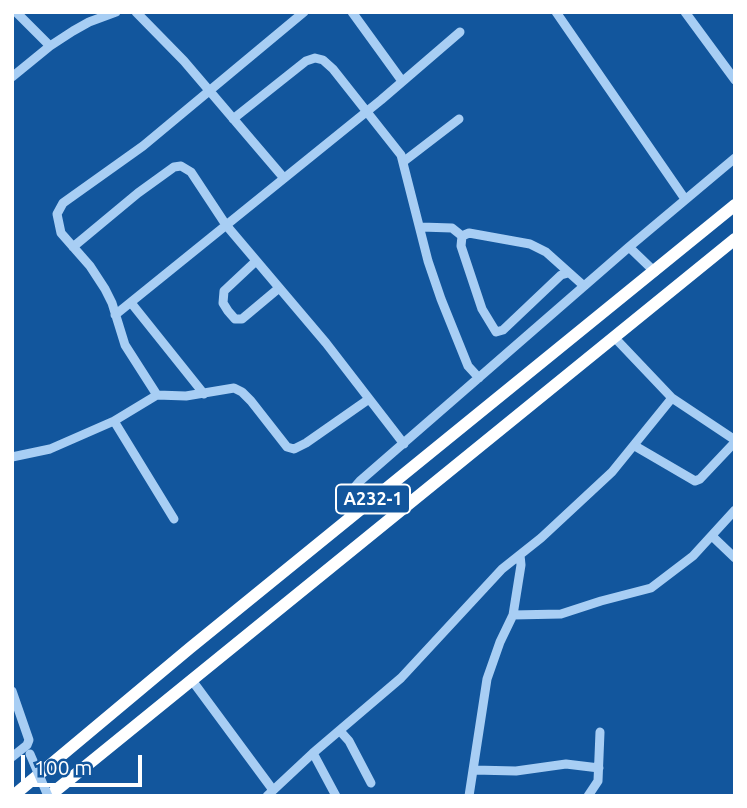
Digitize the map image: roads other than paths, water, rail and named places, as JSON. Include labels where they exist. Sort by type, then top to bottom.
[{"type":"highway","name":"A232-1","points":[[13,796],[350,517],[735,205]]},
{"type":"highway","name":"A232-1","points":[[48,796],[735,239]]},
{"type":"street","points":[[16,12],[50,46]]},
{"type":"street","points":[[12,77],[87,17],[116,12]]},
{"type":"street","points":[[136,12],[184,61],[283,177]]},
{"type":"street","points":[[157,395],[125,345],[105,289],[90,266],[61,233],[57,214],[63,203],[143,146],[304,12]]},
{"type":"street","points":[[352,12],[402,81]]},
{"type":"street","points":[[556,12],[685,199]]},
{"type":"street","points":[[685,12],[735,79]]},
{"type":"street","points":[[115,315],[460,32]]},
{"type":"street","points":[[233,119],[306,61],[315,58],[323,60],[333,69],[401,155],[428,261],[441,299],[468,366],[479,378]]},
{"type":"street","points":[[403,162],[459,119]]},
{"type":"street","points":[[350,517],[346,505],[348,496],[360,481],[583,286],[735,158]]},
{"type":"street","points":[[73,247],[138,193],[174,167],[181,166],[191,172],[226,225],[404,444]]},
{"type":"street","points":[[421,227],[452,228],[462,236]]},
{"type":"street","points":[[462,236],[469,233],[530,244],[546,252],[583,286]]},
{"type":"street","points":[[462,236],[461,246],[477,297],[496,332],[503,330],[561,275],[568,273]]},
{"type":"street","points":[[629,247],[654,272]]},
{"type":"street","points":[[256,261],[224,292],[223,303],[234,319],[242,318],[279,288]]},
{"type":"street","points":[[132,303],[204,394]]},
{"type":"street","points":[[614,337],[671,398],[735,441],[700,479],[695,481],[635,446]]},
{"type":"street","points":[[12,457],[50,449],[114,421],[157,395],[173,397],[234,388],[242,392],[287,447],[294,449],[369,399]]},
{"type":"street","points":[[191,679],[270,793],[409,671],[483,589],[612,472],[671,398]]},
{"type":"street","points":[[114,421],[174,519]]},
{"type":"street","points":[[513,615],[561,614],[651,588],[693,556],[735,510]]},
{"type":"street","points":[[712,536],[735,558]]},
{"type":"street","points":[[469,796],[486,678],[513,615],[521,565],[520,555]]},
{"type":"street","points":[[12,691],[29,736],[29,749],[48,796]]},
{"type":"street","points":[[340,731],[353,747],[371,783]]},
{"type":"street","points":[[588,796],[598,781],[600,732]]},
{"type":"street","points":[[12,757],[29,749]]},
{"type":"street","points":[[313,753],[336,796]]},
{"type":"street","points":[[474,770],[516,771],[566,764],[599,768]]}]
